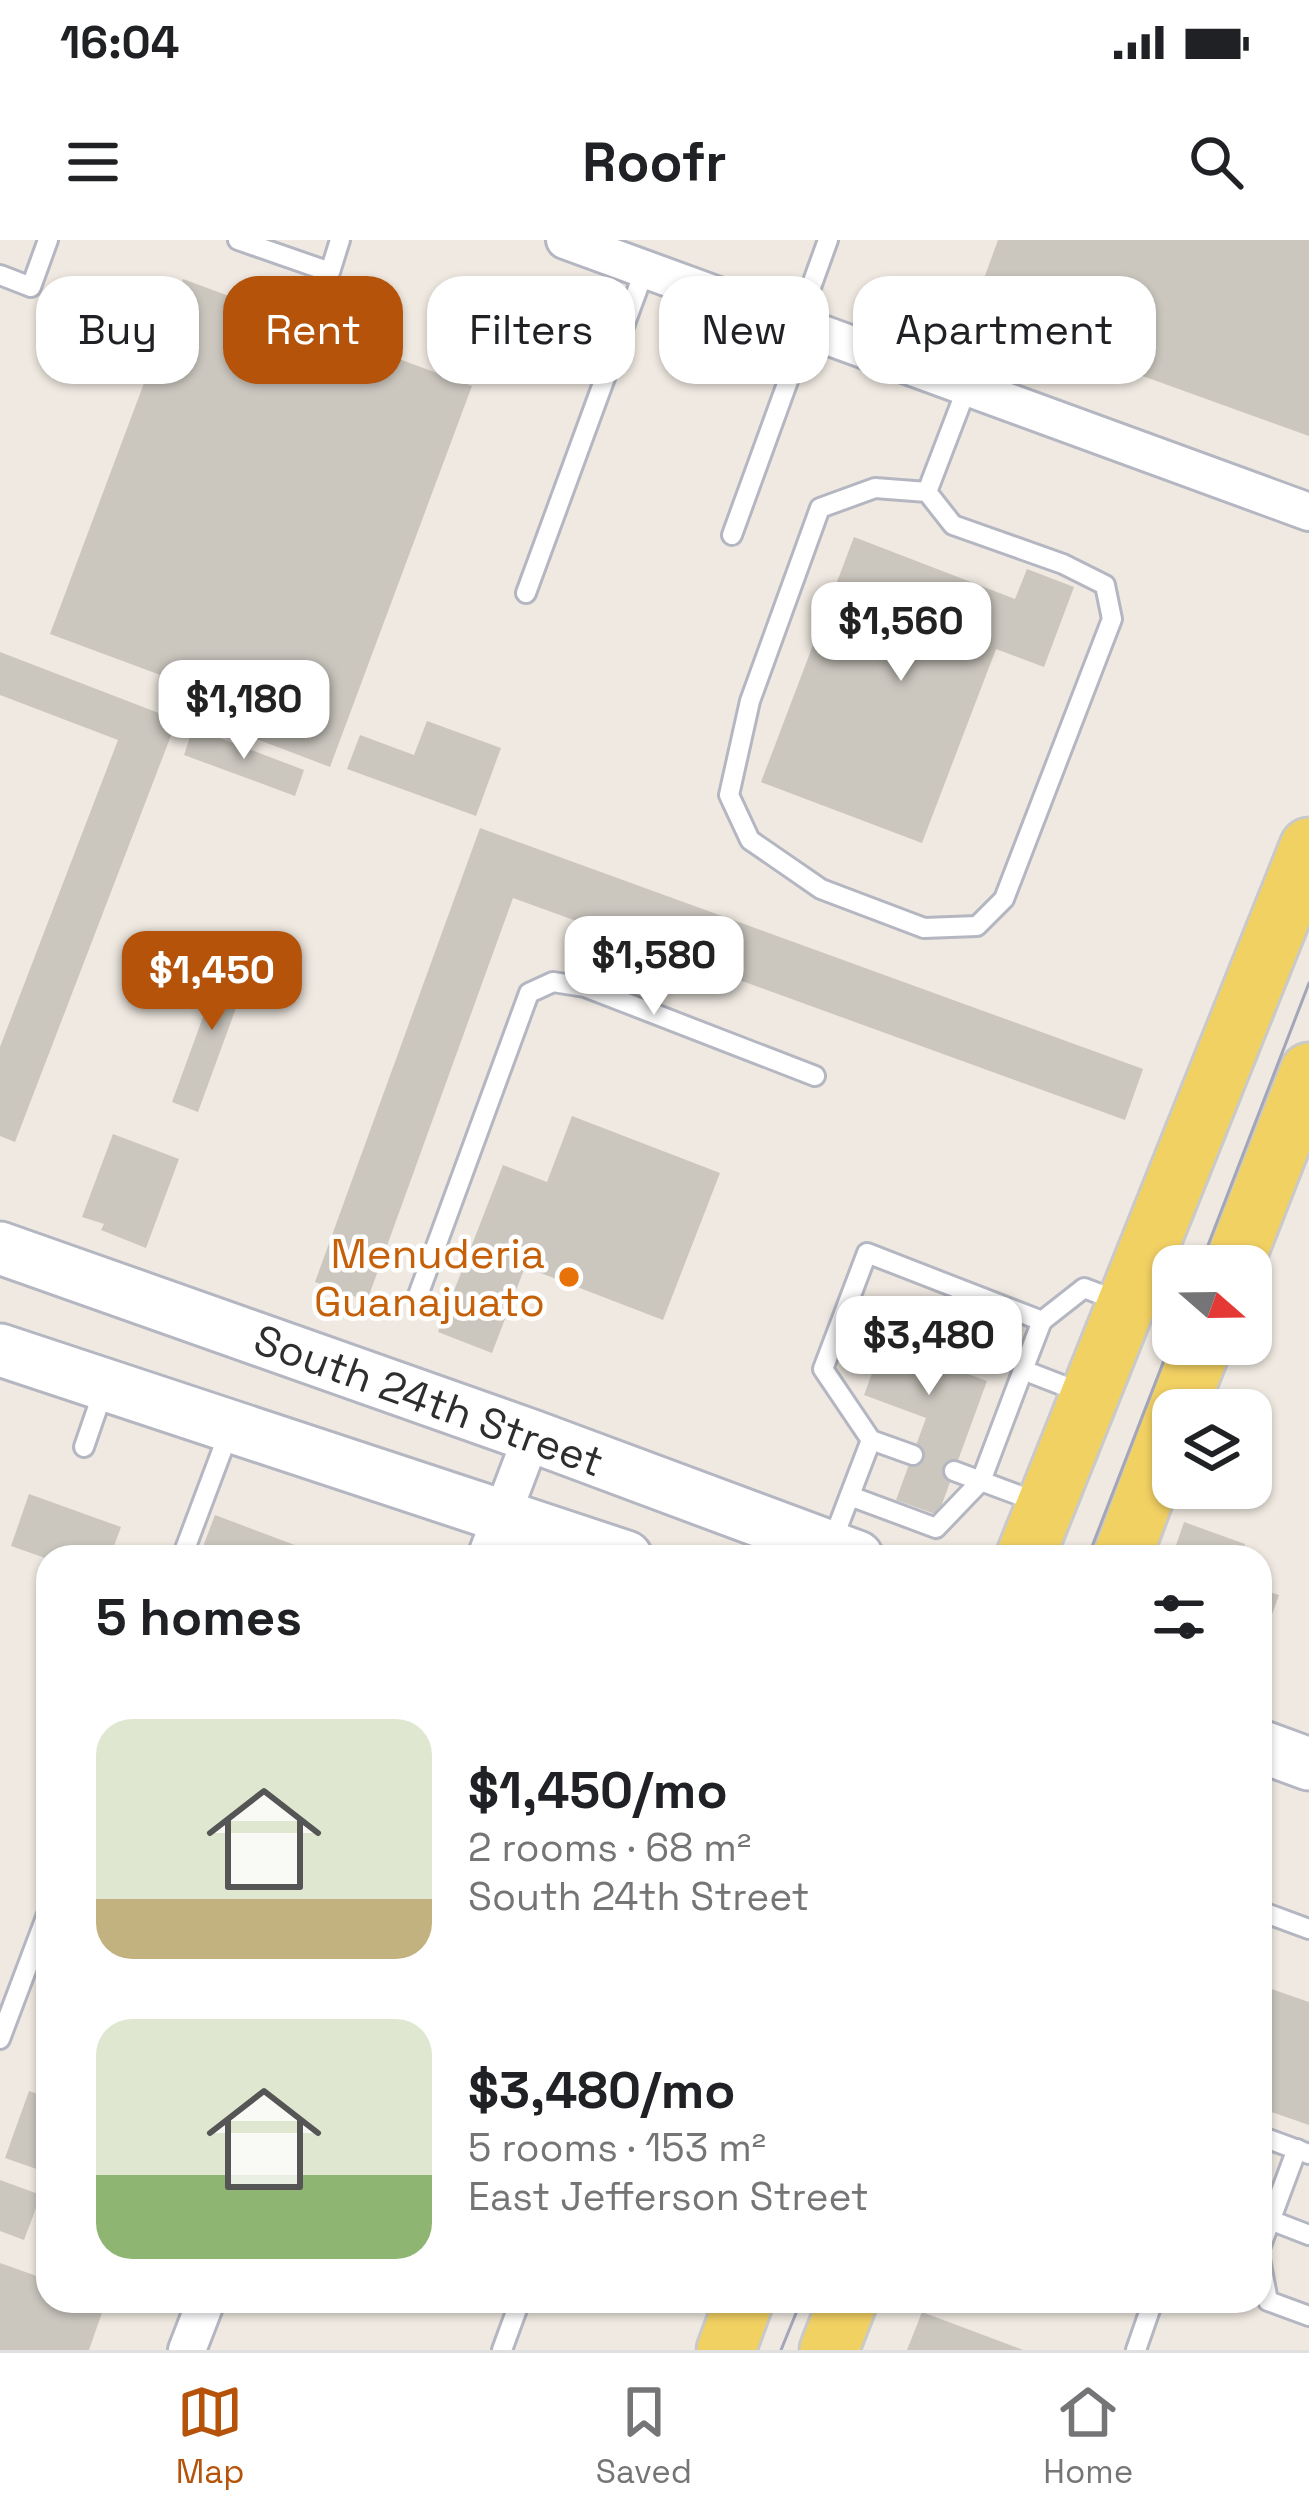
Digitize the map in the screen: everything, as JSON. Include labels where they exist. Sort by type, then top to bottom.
[{"type":"main road","points":[[1035,1531],[1309,847]]},
{"type":"main road","points":[[1192,1138],[1309,953]]},
{"type":"main road","points":[[1241,1245],[1309,1072]]},
{"type":"main road","name":"South 24th Street","points":[[0,1248],[532,1436],[810,1545]]},
{"type":"main road","name":"South 24th Street","points":[[0,1350],[230,1428],[494,1537],[547,1545]]},
{"type":"main road","points":[[1126,1545],[1152,1476]]},
{"type":"main road","points":[[1272,1750],[1309,1764]]},
{"type":"main road","points":[[725,2350],[739,2313]]},
{"type":"main road","points":[[829,2350],[843,2313]]},
{"type":"street","points":[[566,240],[665,276]]},
{"type":"street","points":[[829,334],[1309,512]]},
{"type":"street","points":[[494,1537],[532,1436]]},
{"type":"street","points":[[187,2350],[201,2313]]},
{"type":"lane","points":[[0,275],[31,286],[48,240]]},
{"type":"lane","points":[[238,240],[330,272],[340,240]]},
{"type":"lane","points":[[817,276],[828,240]]},
{"type":"lane","points":[[526,593],[645,269]]},
{"type":"lane","points":[[732,535],[783,384]]},
{"type":"lane","points":[[926,492],[968,385]]},
{"type":"lane","points":[[875,488],[926,492],[953,525],[1063,564],[1105,585],[1112,619],[1004,899],[977,926],[924,928],[821,890],[750,840],[729,795],[750,701],[820,508],[875,488]]},
{"type":"lane","points":[[417,1298],[529,993],[553,982],[585,987],[815,1076]]},
{"type":"lane","points":[[913,1456],[871,1440],[823,1369],[867,1253],[1042,1321]]},
{"type":"lane","points":[[850,1496],[936,1528],[982,1481],[1042,1321],[1084,1288],[1126,1304]]},
{"type":"lane","points":[[1023,1370],[1089,1396]]},
{"type":"lane","points":[[84,1447],[106,1386]]},
{"type":"lane","points":[[186,1545],[230,1428]]},
{"type":"lane","points":[[822,1545],[850,1496],[871,1440]]},
{"type":"lane","points":[[954,1471],[982,1481],[1035,1531]]},
{"type":"lane","points":[[1272,1915],[1309,1929]]},
{"type":"lane","points":[[0,2039],[36,1944]]},
{"type":"lane","points":[[1272,2140],[1303,2151],[1272,2216]]},
{"type":"lane","points":[[1272,2221],[1309,2235]]},
{"type":"lane","points":[[1272,2302],[1309,2316]]},
{"type":"lane","points":[[502,2350],[516,2313]]},
{"type":"lane","points":[[1136,2350],[1150,2313]]},
{"type":"building","points":[[998,240],[1309,240],[1309,436],[1156,381],[1156,276],[985,276]]},
{"type":"building","points":[[199,285],[223,294],[223,384],[403,384],[403,360],[427,369],[427,384],[472,386],[330,767],[188,713],[198,689],[50,634],[144,384],[199,384]]},
{"type":"building","points":[[854,537],[1015,599],[1027,569],[1074,587],[1044,667],[996,649],[922,843],[761,782]]},
{"type":"building","points":[[0,652],[177,720],[15,1142],[0,1136],[0,1047],[118,740],[0,695]]},
{"type":"building","points":[[427,721],[501,748],[476,816],[347,769],[360,735],[414,755]]},
{"type":"building","points":[[193,728],[304,770],[295,796],[184,755]]},
{"type":"building","points":[[480,828],[1143,1069],[1125,1120],[513,898],[367,1301],[315,1282]]},
{"type":"building","points":[[226,954],[252,964],[198,1112],[172,1102]]},
{"type":"building","points":[[572,1116],[720,1173],[663,1320],[525,1267],[492,1353],[438,1332],[503,1165],[547,1182]]},
{"type":"building","points":[[113,1134],[179,1159],[146,1248],[82,1217]]},
{"type":"building","points":[[897,1306],[978,1336],[965,1373],[987,1381],[938,1515],[896,1500],[926,1418],[864,1395]]},
{"type":"building","points":[[29,1494],[121,1527],[114,1545],[36,1545],[36,1555],[11,1546]]},
{"type":"building","points":[[215,1515],[295,1545],[204,1545]]},
{"type":"building","points":[[1184,1522],[1245,1544],[1245,1545],[1176,1545]]},
{"type":"building","points":[[1272,1989],[1309,2002],[1309,2125],[1272,2112]]},
{"type":"building","points":[[29,2091],[36,2093],[36,2169],[5,2158]]},
{"type":"building","points":[[0,2180],[36,2193],[36,2208],[24,2240],[0,2231]]},
{"type":"building","points":[[0,2263],[36,2276],[36,2313],[102,2313],[89,2350],[0,2350]]},
{"type":"building","points":[[925,2313],[1023,2350],[907,2350]]},
{"type":"tram line","points":[[1208,1245],[1309,983]]},
{"type":"tram line","points":[[1093,1545],[1162,1365]]},
{"type":"tram line","points":[[781,2350],[796,2313]]},
{"type":"place","name":"Menuderia Guanajuato","points":[[569,1277]]}]
